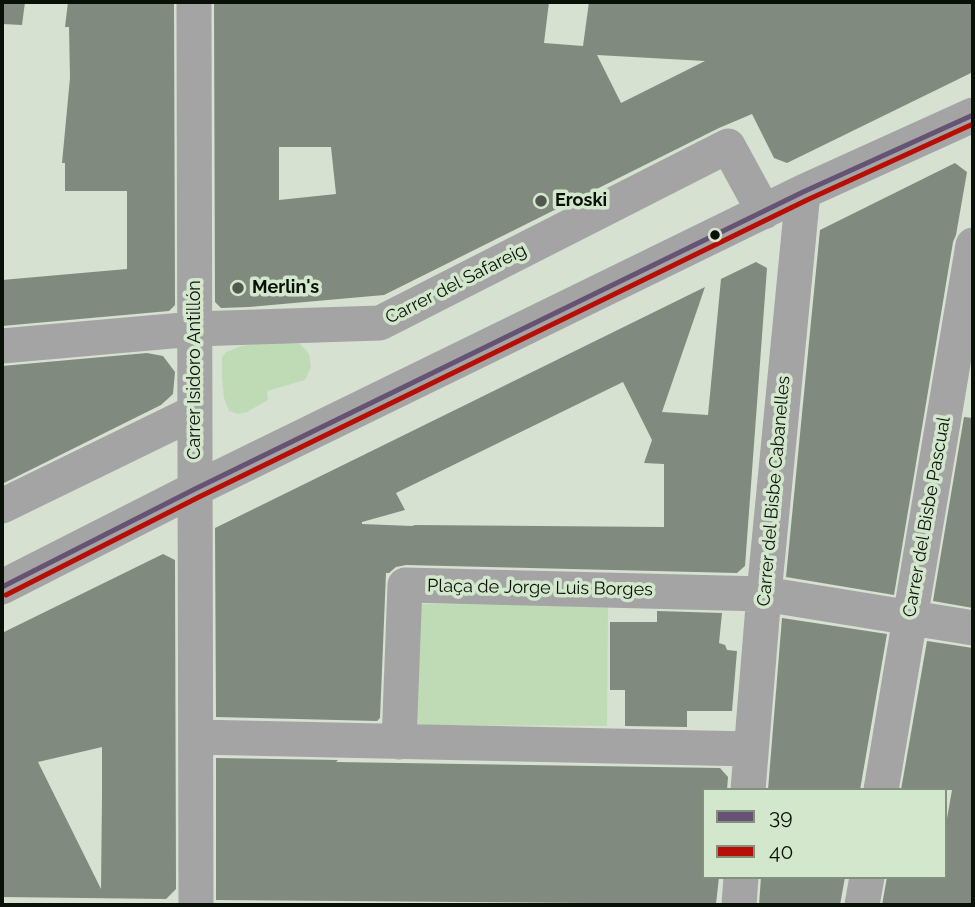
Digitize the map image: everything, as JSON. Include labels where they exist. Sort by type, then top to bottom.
[{"type":"street","name":"Carrer Isidoro Antillón","points":[[194,2],[196,905]]},
{"type":"street","points":[[2,587],[195,488],[803,192],[973,115]]},
{"type":"street","name":"Carrer del Safareig","points":[[2,346],[194,329],[380,323],[728,146],[764,212]]},
{"type":"street","name":"Carrer del Bisbe Cabanelles","points":[[748,788],[803,192]]},
{"type":"street","name":"Carrer del Bisbe Pascual","points":[[881,788],[973,245]]},
{"type":"street","points":[[2,506],[195,412]]},
{"type":"street","name":"Plaça de Jorge Luis Borges","points":[[398,742],[405,585],[764,593]]},
{"type":"street","points":[[764,593],[973,628]]},
{"type":"street","points":[[196,737],[751,749]]},
{"type":"street","points":[[739,905],[741,879]]},
{"type":"street","points":[[862,905],[867,879]]},
{"type":"green space","points":[[290,340],[301,345],[309,354],[311,367],[305,380],[267,391],[268,400],[247,412],[238,414],[229,411],[224,398],[222,378],[222,357],[226,352],[241,346]]},
{"type":"green space","points":[[414,604],[608,605],[607,726],[413,725]]},
{"type":"building","points":[[2,2],[25,2],[22,25],[2,24]]},
{"type":"building","points":[[68,2],[174,2],[175,305],[169,311],[2,326],[2,280],[127,269],[127,191],[65,191],[65,163],[62,163],[70,78],[69,27],[65,27]]},
{"type":"building","points":[[214,2],[549,2],[544,43],[583,46],[589,2],[973,2],[973,72],[787,163],[774,158],[752,114],[384,295],[249,307],[221,308],[215,302]],"holes":[[[597,55],[705,61],[621,103]],[[279,147],[331,147],[336,194],[279,200]]]},
{"type":"building","points":[[955,163],[967,172],[894,595],[786,577],[820,230]]},
{"type":"building","points":[[756,262],[767,268],[745,566],[737,573],[406,565],[396,567],[386,573],[380,718],[377,721],[216,717],[215,528],[705,287],[662,412],[708,415],[721,279]],"holes":[[[623,382],[652,440],[644,463],[664,464],[664,527],[362,524],[405,510],[396,493]]]},
{"type":"building","points":[[147,353],[163,356],[175,372],[173,394],[161,405],[2,484],[2,366]]},
{"type":"building","points":[[964,417],[973,418],[973,608],[933,601]]},
{"type":"building","points":[[163,554],[175,560],[176,889],[166,899],[2,897],[2,633]],"holes":[[[102,747],[101,889],[38,762]]]},
{"type":"building","points":[[657,611],[722,613],[719,643],[725,645],[727,650],[737,651],[732,711],[687,711],[687,727],[625,726],[625,690],[610,690],[610,622],[657,622]]},
{"type":"building","points":[[782,618],[887,634],[860,788],[768,788]]},
{"type":"building","points":[[927,641],[973,648],[973,905],[882,905],[887,879],[947,879],[947,819],[952,790],[901,788]]},
{"type":"building","points":[[216,758],[720,768],[728,777],[727,788],[702,788],[702,879],[719,879],[716,904],[216,900]]},
{"type":"building","points":[[761,879],[845,879],[840,905],[759,905]]},
{"type":"transit line","name":"39","points":[[2,587],[195,489],[803,192],[973,115]]},
{"type":"transit line","name":"40","points":[[6,595],[199,497],[807,200],[973,124]]},
{"type":"place","name":"Eroski","points":[[541,201]]},
{"type":"place","name":"Merlin's","points":[[238,288]]}]
